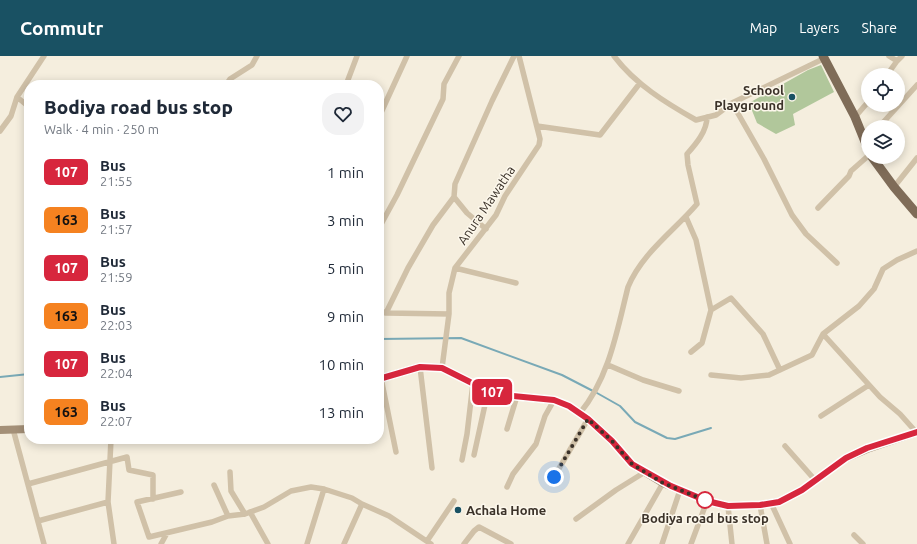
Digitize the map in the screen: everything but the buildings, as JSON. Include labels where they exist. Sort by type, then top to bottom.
[{"type":"main road","points":[[824,57],[861,130]]},
{"type":"main road","points":[[877,164],[917,214]]},
{"type":"main road","points":[[384,377],[420,367],[442,368],[488,391],[504,395],[554,400],[569,406],[588,419],[612,441],[632,464],[663,483],[707,501],[728,506],[760,505],[779,502],[802,490],[846,458],[867,448],[917,432]]},
{"type":"main road","points":[[0,430],[24,429]]},
{"type":"street","points":[[28,80],[44,56]]},
{"type":"street","points":[[229,80],[252,66],[257,56]]},
{"type":"street","points":[[348,80],[357,56]]},
{"type":"street","points":[[384,106],[407,56]]},
{"type":"street","points":[[384,219],[443,99],[444,84],[459,56]]},
{"type":"street","points":[[449,314],[386,312],[408,268],[433,225],[454,197],[455,184],[514,56]]},
{"type":"street","name":"Anura Mawatha","points":[[442,368],[449,314],[449,293],[455,268],[486,230],[496,215],[505,196],[539,145],[540,139],[519,56]]},
{"type":"street","points":[[614,56],[640,83],[675,108],[696,120],[716,115],[732,104],[824,57]]},
{"type":"street","points":[[889,56],[897,61]]},
{"type":"street","points":[[892,68],[902,56]]},
{"type":"street","points":[[537,126],[600,135],[640,83]]},
{"type":"street","points":[[0,131],[11,116],[17,97],[24,86]]},
{"type":"street","points":[[885,120],[917,86]]},
{"type":"street","points":[[17,97],[24,103]]},
{"type":"street","points":[[732,104],[764,159],[792,215],[806,234],[837,263]]},
{"type":"street","points":[[855,117],[861,110]]},
{"type":"street","points":[[580,413],[591,400],[608,365],[628,287],[632,278],[656,246],[686,217],[697,204],[687,154],[707,125],[707,117]]},
{"type":"street","points":[[894,187],[917,158]]},
{"type":"street","points":[[818,208],[851,171],[861,162]]},
{"type":"street","points":[[454,197],[467,213],[486,230]]},
{"type":"street","points":[[686,217],[696,240],[711,310],[702,343],[691,352]]},
{"type":"street","points":[[711,375],[741,378],[769,375],[812,355],[823,334],[859,306],[874,289],[883,269],[897,260],[917,251]]},
{"type":"street","points":[[455,268],[516,283]]},
{"type":"street","points":[[711,310],[731,298],[763,334],[780,370]]},
{"type":"street","points":[[823,334],[880,397],[900,414],[917,432]]},
{"type":"street","points":[[608,365],[644,380],[679,391]]},
{"type":"street","points":[[420,367],[432,468]]},
{"type":"street","points":[[462,460],[467,434],[473,383]]},
{"type":"street","points":[[821,416],[869,384]]},
{"type":"street","points":[[474,455],[488,391]]},
{"type":"street","points":[[384,396],[396,452]]},
{"type":"street","points":[[507,429],[517,396]]},
{"type":"street","points":[[507,487],[513,474],[536,444],[545,416],[554,400]]},
{"type":"street","points":[[554,477],[588,419]]},
{"type":"street","points":[[13,429],[44,544]]},
{"type":"street","points":[[111,444],[108,502],[114,544]]},
{"type":"street","points":[[785,446],[815,480]]},
{"type":"street","points":[[28,484],[127,457],[129,470],[153,475],[154,499]]},
{"type":"street","points":[[230,472],[231,491],[248,513],[268,544]]},
{"type":"street","points":[[576,519],[616,490],[645,472]]},
{"type":"street","points":[[628,544],[663,483]]},
{"type":"street","points":[[214,485],[228,516]]},
{"type":"street","points":[[181,492],[137,502],[149,537],[212,522],[228,516],[248,513],[264,507],[291,491],[311,487],[324,489],[352,498],[389,516],[429,543],[454,501]]},
{"type":"street","points":[[307,544],[324,489]]},
{"type":"street","points":[[662,544],[680,490]]},
{"type":"street","points":[[691,544],[707,501]]},
{"type":"street","points":[[38,521],[108,502]]},
{"type":"street","points":[[344,544],[362,504]]},
{"type":"street","points":[[771,504],[790,544]]},
{"type":"street","points":[[760,505],[767,544]]},
{"type":"street","points":[[728,506],[732,544]]},
{"type":"street","points":[[464,544],[479,527],[511,544]]},
{"type":"street","points":[[161,544],[166,533]]},
{"type":"street","points":[[854,535],[863,544]]},
{"type":"green space","name":"School Playground","points":[[821,65],[834,92],[793,114],[795,125],[776,134],[757,123],[749,103],[808,70]]},
{"type":"waterway","points":[[384,339],[461,338],[562,375],[593,391]]},
{"type":"waterway","points":[[0,377],[24,375]]},
{"type":"waterway","points":[[597,393],[620,406],[635,422],[667,438],[675,439],[711,428]]},
{"type":"bus line","name":"107","points":[[384,378],[420,367],[442,368],[488,391],[504,395],[554,400],[569,406],[588,419],[612,441],[632,464],[663,483],[707,501],[728,506],[760,505],[779,502],[802,490],[846,458],[867,448],[917,432]]},
{"type":"place","name":"School Playground","points":[[792,97]]},
{"type":"place","name":"Bodiya road bus stop","points":[[705,500]]},
{"type":"place","name":"Achala Home","points":[[458,510]]},
{"type":"route","points":[[554,477],[588,419],[612,441],[632,464],[663,483],[707,501],[705,500]]}]
